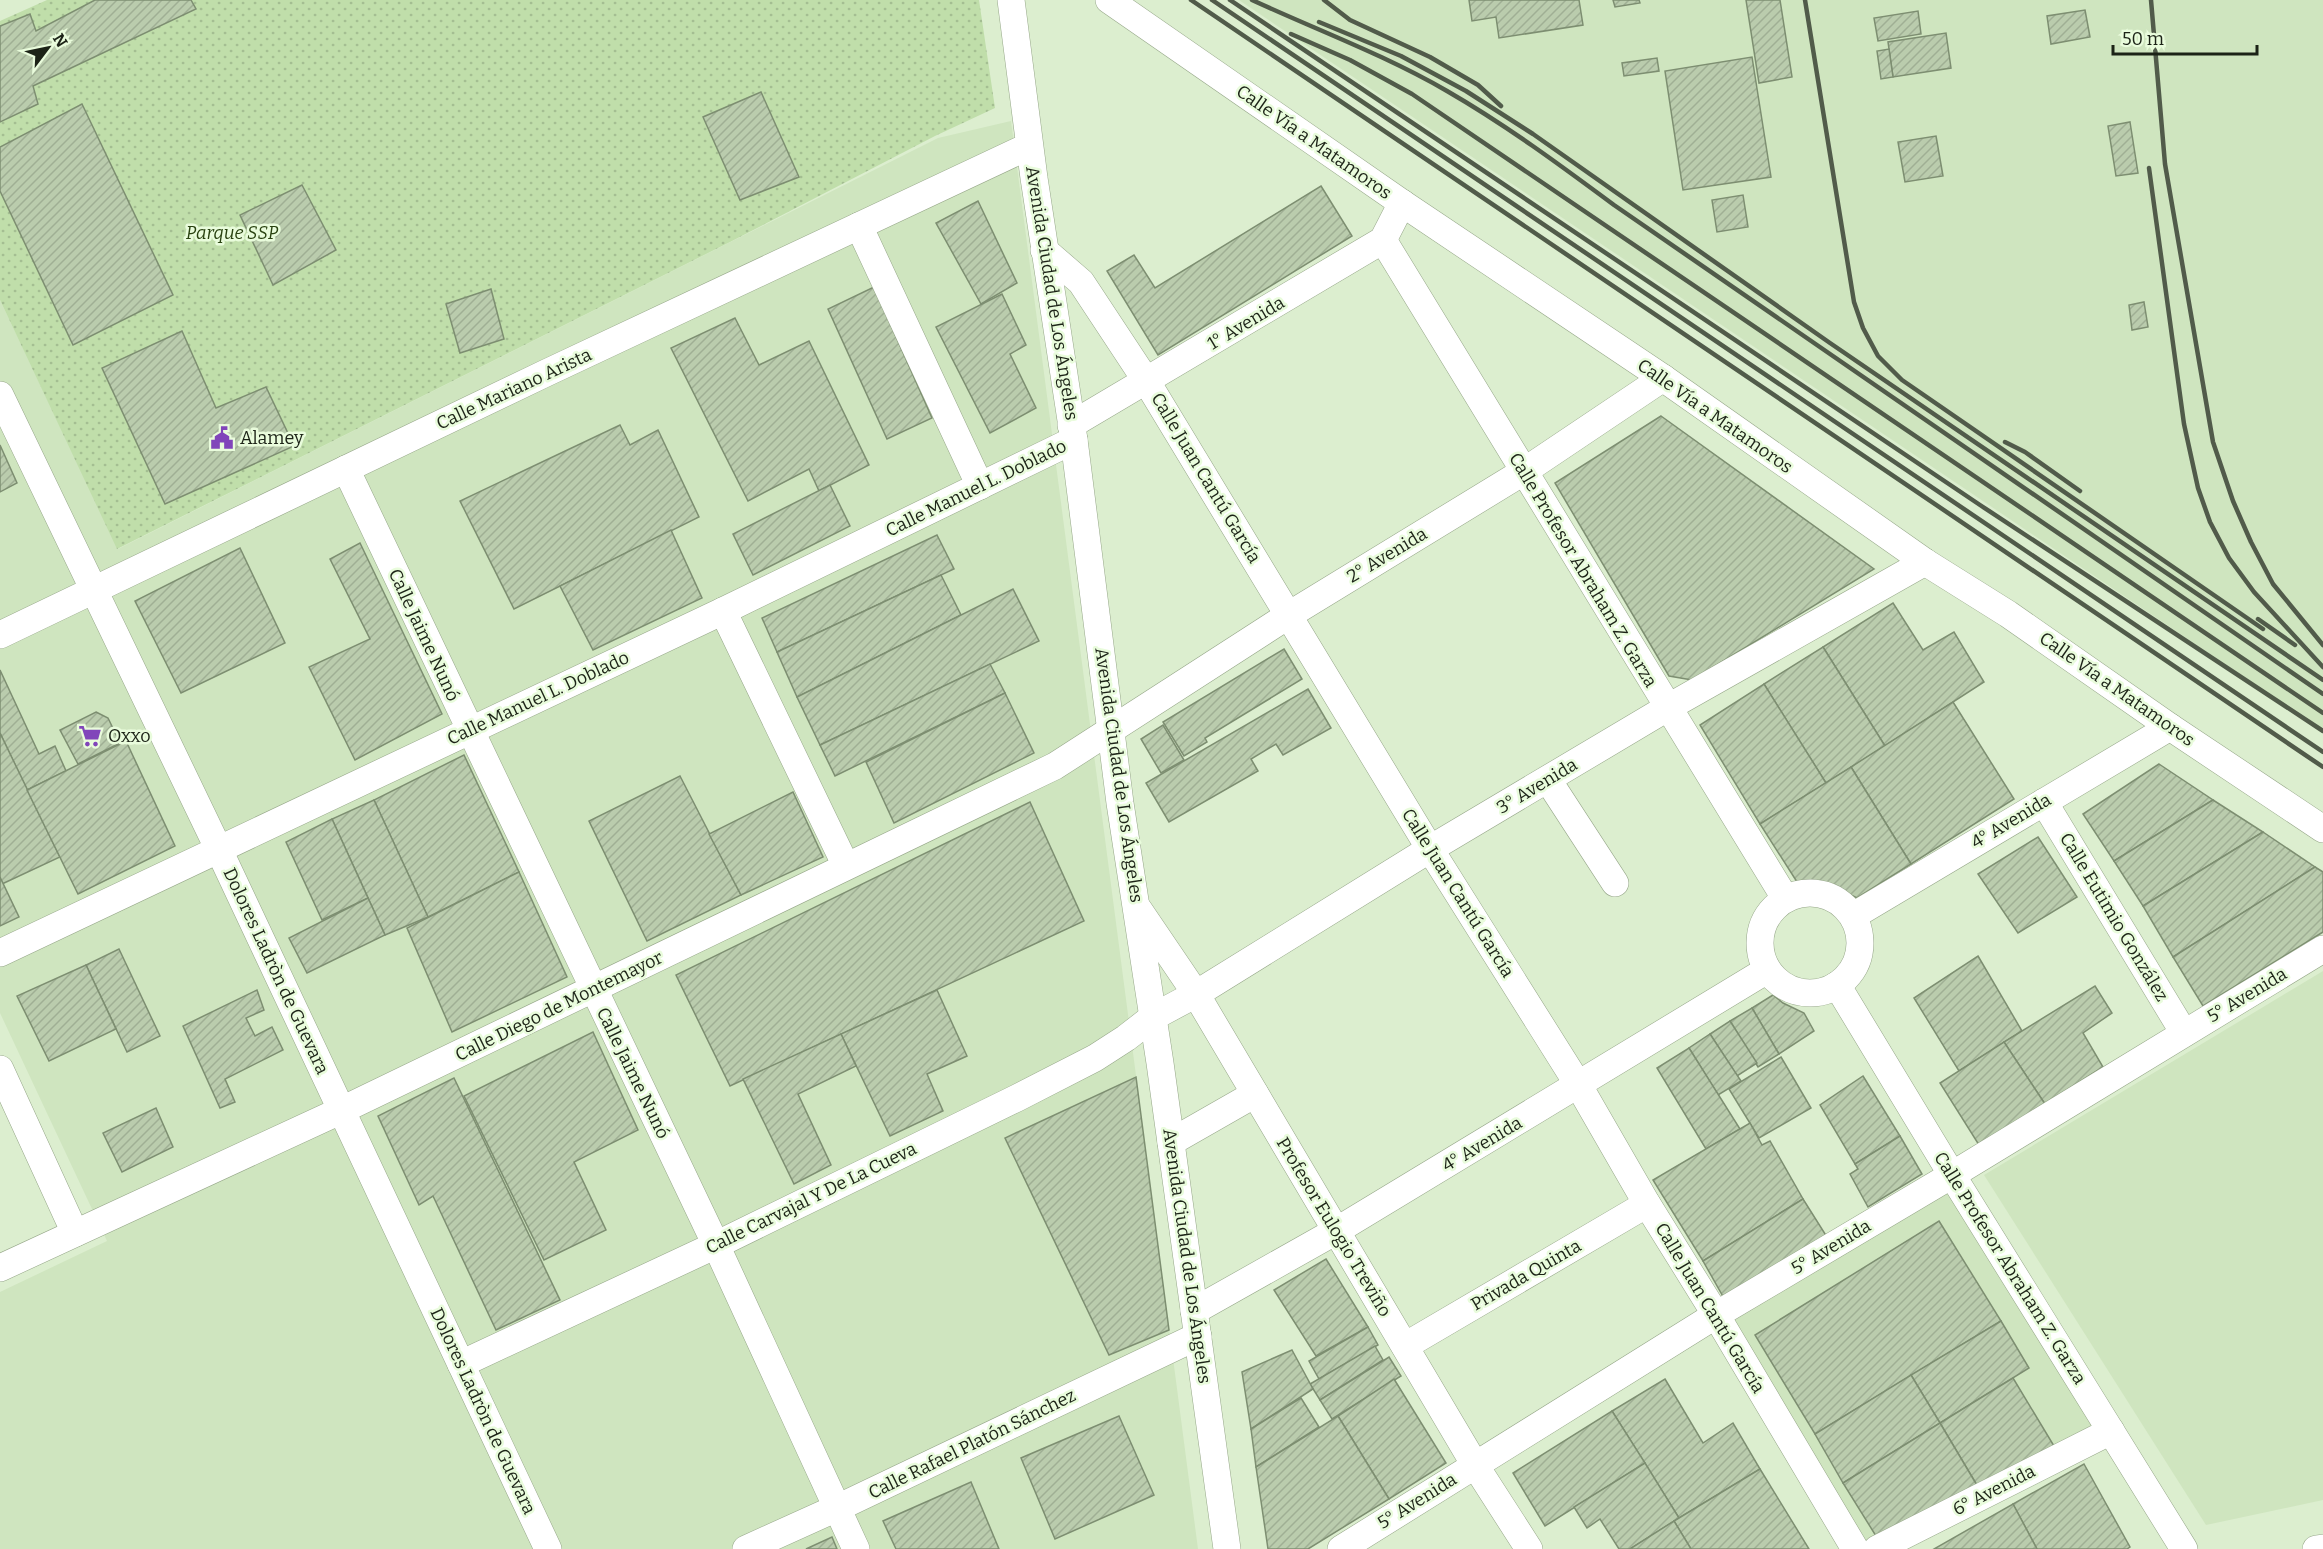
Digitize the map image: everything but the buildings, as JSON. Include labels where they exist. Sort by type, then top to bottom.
[{"type":"street","name":"Avenida Ciudad de Los Ángeles","points":[[1011,0],[1029,146],[1073,433],[1111,730],[1154,1017],[1227,1549]]},
{"type":"street","name":"Calle Vía a Matamoros","points":[[1109,0],[1402,203],[1663,378],[1925,562],[2008,614],[2170,727],[2323,829]]},
{"type":"street","name":"Calle Mariano Arista","points":[[0,635],[1029,146]]},
{"type":"street","points":[[1383,240],[1402,203]]},
{"type":"street","points":[[859,226],[980,486]]},
{"type":"street","name":"1° Avenida","points":[[1073,433],[1147,382],[1383,240]]},
{"type":"street","name":"Calle Profesor Abraham Z. Garza","points":[[1383,240],[1785,898]]},
{"type":"street","name":"Calle Juan Cantú García","points":[[1044,250],[1082,282],[1147,382],[1430,849],[1579,1086],[1647,1204],[1855,1549]]},
{"type":"street","name":"2° Avenida","points":[[1111,730],[1289,615],[1523,472],[1663,378]]},
{"type":"street","name":"Dolores Ladròn de Guevara","points":[[0,395],[219,850],[548,1549]]},
{"type":"street","name":"Calle Manuel L. Doblado","points":[[0,953],[723,611],[980,486],[1073,433]]},
{"type":"street","name":"Calle Jaime Nunó","points":[[346,469],[716,1245],[856,1549]]},
{"type":"street","name":"3° Avenida","points":[[1154,1017],[1196,994],[1430,849],[1667,708],[1925,562]]},
{"type":"street","points":[[723,611],[846,866]]},
{"type":"street","name":"4° Avenida","points":[[1853,916],[2170,727]]},
{"type":"street","name":"Calle Diego de Montemayor","points":[[0,1268],[342,1110],[593,990],[1055,766],[1111,730]]},
{"type":"street","points":[[1548,780],[1615,883]]},
{"type":"street","name":"Calle Eutimio González","points":[[2044,802],[2184,1033]]},
{"type":"street","points":[[1802,892],[1821,893],[1838,900],[1853,916],[1861,944],[1858,960],[1849,975],[1838,985],[1823,992],[1800,992],[1778,982],[1767,970],[1761,955],[1759,939],[1763,923],[1772,909],[1785,898],[1802,892]]},
{"type":"street","name":"Profesor Eulogio Treviño","points":[[1137,906],[1196,994],[1474,1465],[1529,1549]]},
{"type":"street","name":"5° Avenida","points":[[1341,1549],[1716,1315],[1952,1175],[2323,949]]},
{"type":"street","name":"4° Avenida","points":[[1196,1324],[1336,1231],[1579,1086],[1767,970]]},
{"type":"street","name":"Calle Profesor Abraham Z. Garza","points":[[1838,985],[1952,1175],[2184,1549]]},
{"type":"street","name":"Calle Carvajal Y De La Cueva","points":[[461,1364],[716,1245],[1065,1073],[1112,1047],[1154,1017]]},
{"type":"street","points":[[0,1070],[75,1233]]},
{"type":"street","points":[[1171,1142],[1255,1094]]},
{"type":"street","name":"Privada Quinta","points":[[1405,1346],[1647,1204]]},
{"type":"street","name":"Calle Rafael Platón Sánchez","points":[[746,1549],[837,1508],[1196,1324]]},
{"type":"street","name":"6° Avenida","points":[[1877,1549],[2111,1431]]},
{"type":"street","points":[[2316,1549],[2323,1548]]},
{"type":"shaded area","points":[[1239,0],[2323,0],[2323,730]]},
{"type":"shaded area","points":[[1011,121],[1198,1549],[0,1549],[0,1292],[107,1241],[0,1013],[0,300],[118,549],[938,138]]},
{"type":"shaded area","points":[[2323,971],[2323,1500],[2206,1525],[1984,1175]]},
{"type":"shaded area","points":[[1949,1190],[2094,1425],[1867,1546],[1730,1321]]},
{"type":"green space","name":"Parque SSP","points":[[47,0],[979,0],[995,108],[935,136],[730,242],[117,549],[0,300],[0,21]]},
{"type":"railway","points":[[1191,0],[2323,767]]},
{"type":"railway","points":[[1212,0],[2323,752]]},
{"type":"railway","points":[[1230,0],[1980,505],[2323,731]]},
{"type":"railway","points":[[1252,0],[1400,66],[1447,91],[1490,118],[2323,694]]},
{"type":"railway","points":[[1324,0],[1350,20],[1430,57],[1478,85],[1501,106]]},
{"type":"railway","points":[[1805,0],[1854,302],[1863,328],[1878,356],[1902,380],[2263,629]]},
{"type":"railway","points":[[2151,0],[2165,164],[2213,442],[2233,501],[2273,584],[2323,645]]},
{"type":"railway","points":[[1319,22],[1401,56],[1466,91],[1533,134],[1830,343],[2323,680]]},
{"type":"railway","points":[[1291,34],[1350,60],[1412,94],[2323,713]]},
{"type":"railway","points":[[2149,168],[2184,424],[2198,488],[2210,522],[2229,558],[2254,592],[2323,667]]},
{"type":"railway","points":[[2005,442],[2025,452],[2080,491]]},
{"type":"railway","points":[[2258,619],[2295,645]]},
{"type":"place","name":"Alamey","points":[[222,438]]},
{"type":"place","name":"Oxxo","points":[[90,736]]}]
